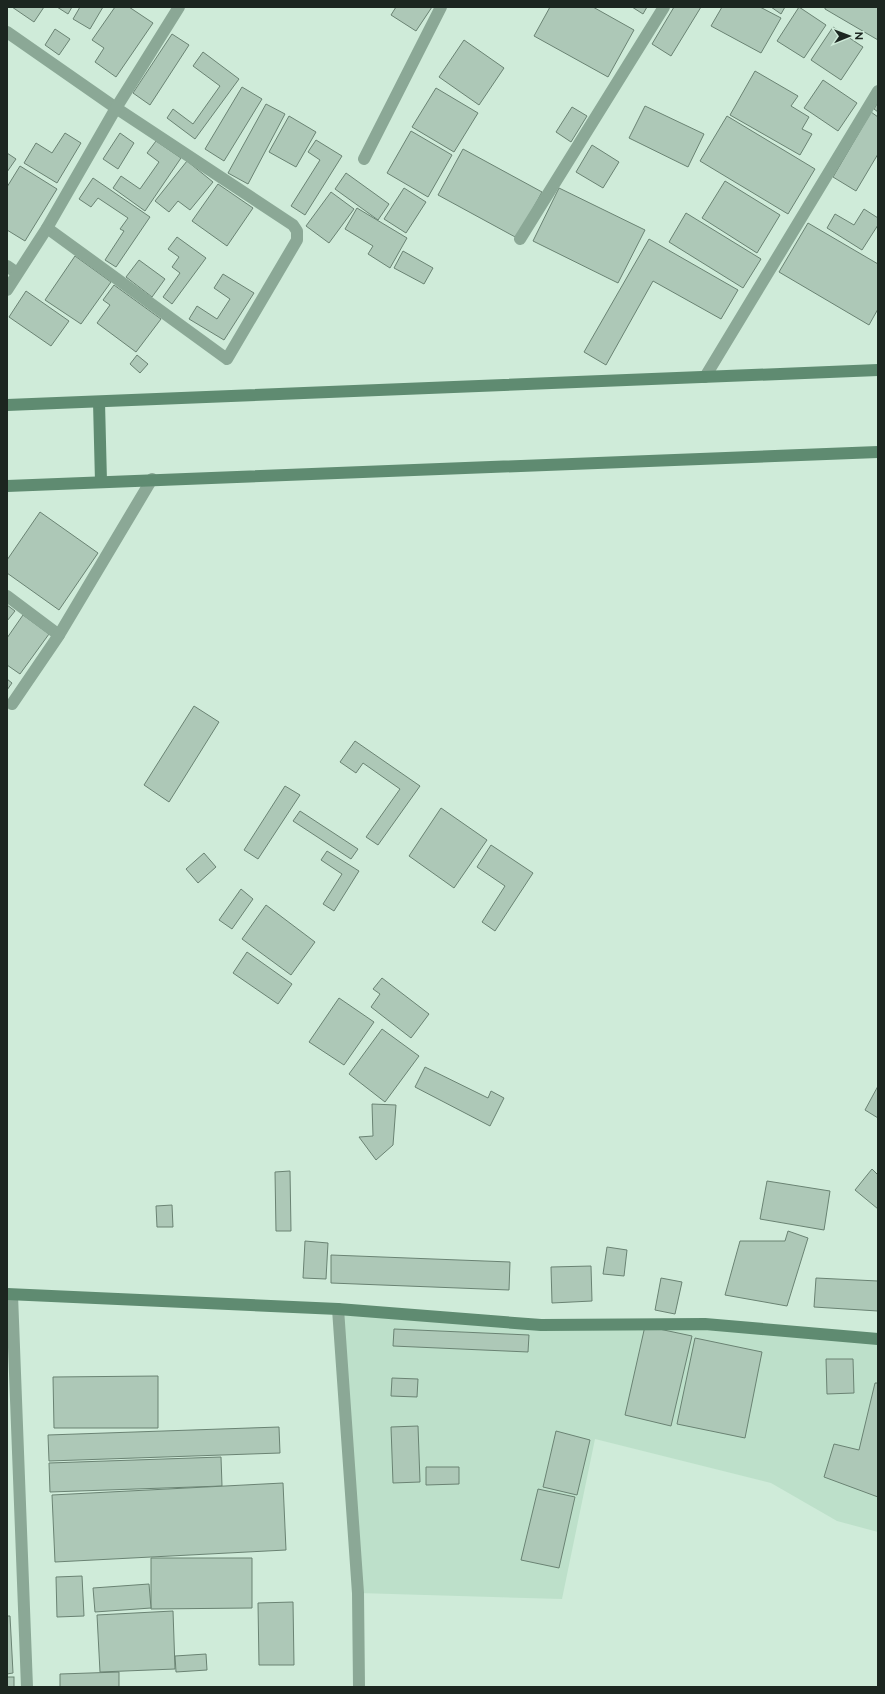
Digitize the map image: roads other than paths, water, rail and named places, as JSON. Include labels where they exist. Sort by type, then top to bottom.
[{"type":"street","points":[[7,290],[47,228],[116,108],[179,7]]},
{"type":"street","points":[[364,159],[441,7]]},
{"type":"street","points":[[520,239],[664,7]]},
{"type":"street","points":[[7,32],[116,108],[293,225],[297,231],[297,240],[227,359],[47,228]]},
{"type":"street","points":[[706,377],[878,91]]},
{"type":"street","points":[[7,266],[17,273]]},
{"type":"street","points":[[7,405],[878,370]]},
{"type":"street","points":[[99,402],[102,482]]},
{"type":"street","points":[[7,486],[152,479],[878,452]]},
{"type":"street","points":[[12,704],[59,635],[152,479]]},
{"type":"street","points":[[7,596],[59,635]]},
{"type":"street","points":[[27,1687],[10,1295],[338,1309],[541,1325],[705,1324],[878,1339]]},
{"type":"street","points":[[338,1309],[358,1593],[358,1687]]}]
